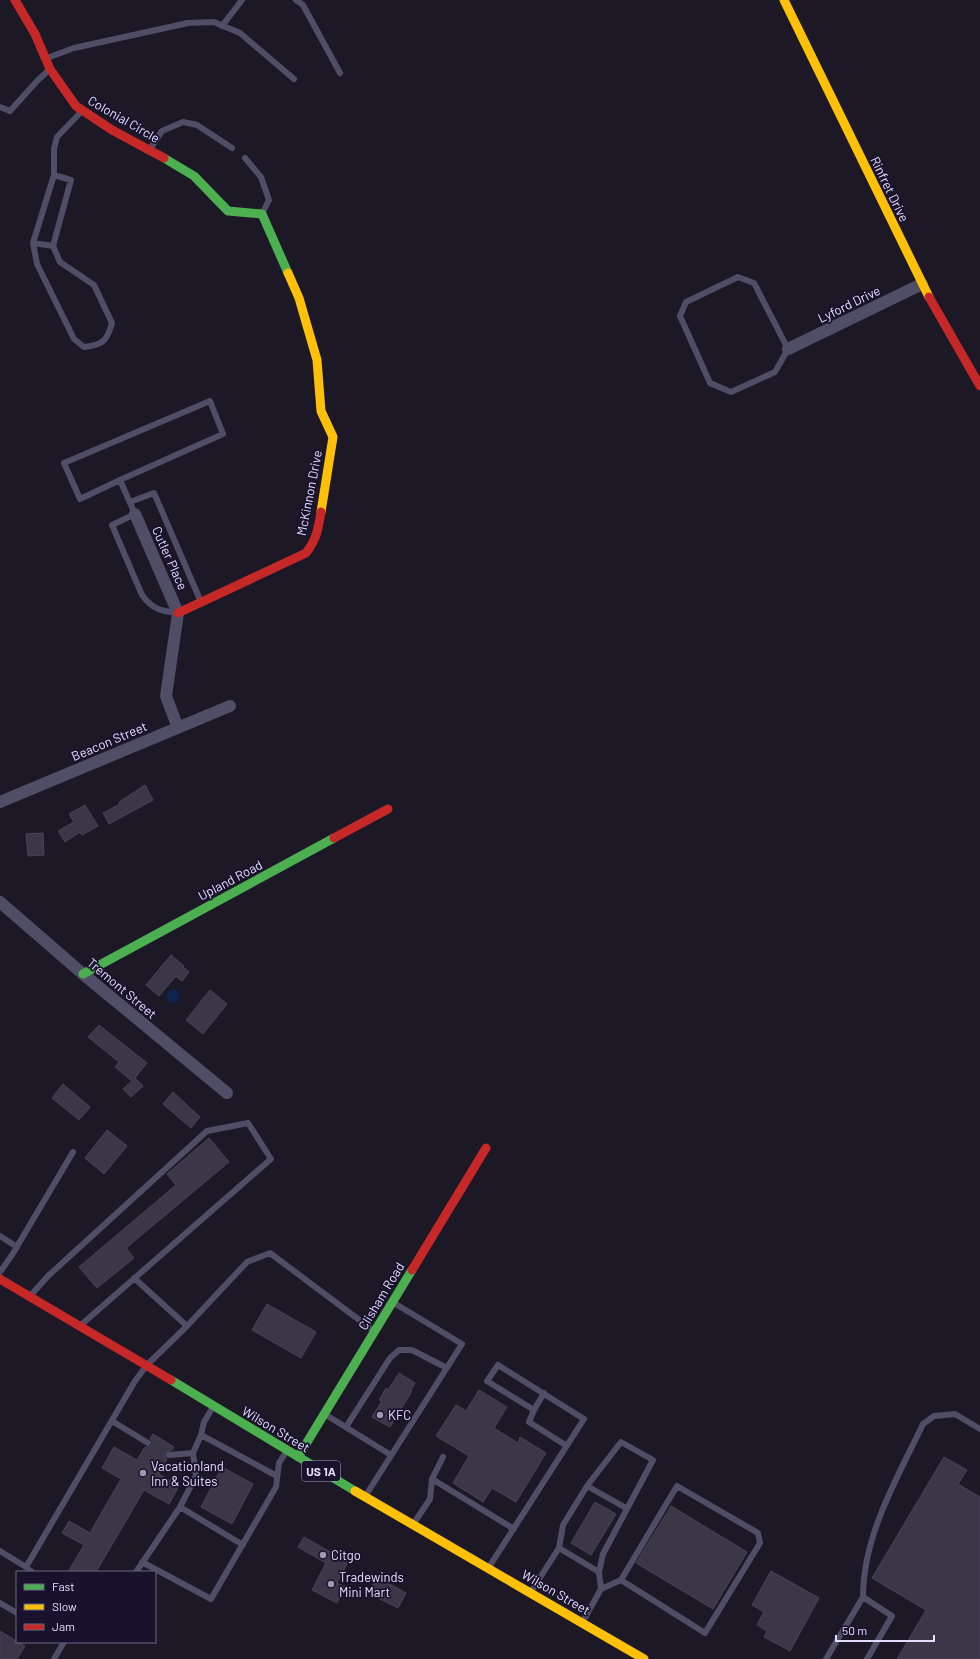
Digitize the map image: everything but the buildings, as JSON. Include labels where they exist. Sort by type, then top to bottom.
[{"type":"street","name":"Colonial Circle","points":[[15,0],[35,34],[50,69],[76,106],[112,130],[150,149],[194,176],[228,211],[262,214]]},
{"type":"street","name":"Rinfret Drive","points":[[784,0],[922,284],[980,386]]},
{"type":"street","name":"McKinnon Drive","points":[[178,613],[306,553],[314,542],[318,530],[333,437],[321,411],[317,360],[299,298],[262,214]]},
{"type":"street","name":"Lyford Drive","points":[[788,349],[922,284]]},
{"type":"street","name":"Cutler Place","points":[[135,514],[178,613]]},
{"type":"street","points":[[178,613],[166,696],[178,728]]},
{"type":"street","name":"Beacon Street","points":[[0,802],[230,706]]},
{"type":"street","name":"Upland Road","points":[[83,974],[388,809]]},
{"type":"street","name":"Tremont Street","points":[[0,902],[83,974],[227,1093]]},
{"type":"street","name":"Clisham Road","points":[[298,1457],[486,1148]]},
{"type":"street","name":"Wilson Street","points":[[0,1279],[147,1365],[286,1450],[644,1659]]},
{"type":"lane","points":[[222,26],[242,0]]},
{"type":"lane","points":[[296,0],[303,6],[340,73]]},
{"type":"lane","points":[[46,58],[74,48],[188,22],[214,22],[240,33],[294,79]]},
{"type":"lane","points":[[0,107],[10,111],[50,69]]},
{"type":"lane","points":[[54,175],[71,180],[53,246],[60,262],[94,285],[112,323],[108,336],[98,346],[84,346],[74,339],[37,264],[33,243],[54,175],[54,149],[57,137],[82,110]]},
{"type":"lane","points":[[150,149],[162,131],[183,122],[197,125],[232,148]]},
{"type":"lane","points":[[245,158],[261,177],[269,200],[262,214]]},
{"type":"lane","points":[[33,243],[53,246]]},
{"type":"lane","points":[[738,277],[754,283],[788,349],[775,372],[731,392],[710,383],[680,316],[686,302],[738,277]]},
{"type":"lane","points":[[210,401],[223,434],[120,480],[80,499],[64,463],[210,401]]},
{"type":"lane","points":[[120,480],[135,514],[112,525],[142,595],[148,604],[163,611],[178,613]]},
{"type":"lane","points":[[130,502],[154,492],[201,602]]},
{"type":"lane","points":[[30,1297],[48,1276],[207,1131],[248,1123],[271,1159],[80,1326]]},
{"type":"lane","points":[[0,1272],[17,1247],[73,1152]]},
{"type":"lane","points":[[0,1236],[17,1247]]},
{"type":"lane","points":[[26,1567],[135,1381],[147,1365],[187,1326],[247,1262],[270,1253],[374,1331]]},
{"type":"lane","points":[[134,1278],[187,1326]]},
{"type":"lane","points":[[365,1496],[462,1344],[392,1302]]},
{"type":"lane","points":[[346,1427],[390,1358],[399,1350],[412,1350],[447,1368]]},
{"type":"lane","points":[[488,1568],[584,1419],[498,1365],[487,1381],[534,1410]]},
{"type":"lane","points":[[544,1393],[529,1422],[567,1446]]},
{"type":"lane","points":[[137,1571],[180,1507],[196,1476],[193,1453],[201,1435],[204,1422],[214,1406]]},
{"type":"lane","points":[[324,1414],[391,1455]]},
{"type":"lane","points":[[826,1659],[863,1597],[863,1578],[880,1514],[923,1424],[934,1416],[955,1414],[980,1429]]},
{"type":"lane","points":[[112,1421],[148,1443]]},
{"type":"lane","points":[[201,1435],[277,1476]]},
{"type":"lane","points":[[530,1593],[559,1548],[563,1525],[587,1486],[621,1442],[653,1460],[626,1508],[603,1554],[599,1572],[601,1589],[582,1623]]},
{"type":"lane","points":[[142,1562],[211,1599],[276,1487],[279,1464],[286,1450]]},
{"type":"lane","points":[[169,1455],[193,1453]]},
{"type":"lane","points":[[413,1524],[430,1499],[432,1479],[444,1457]]},
{"type":"lane","points":[[432,1479],[514,1529]]},
{"type":"lane","points":[[587,1486],[626,1508]]},
{"type":"lane","points":[[601,1589],[621,1580],[677,1486],[758,1533],[760,1543],[705,1634],[621,1580]]},
{"type":"lane","points":[[180,1507],[243,1544]]},
{"type":"lane","points":[[559,1548],[599,1572]]},
{"type":"lane","points":[[0,1551],[31,1571]]},
{"type":"lane","points":[[863,1597],[892,1616],[867,1659]]},
{"type":"lane","points":[[0,1603],[16,1612]]},
{"type":"lane","points":[[54,1659],[63,1643]]},
{"type":"water","points":[[173,989],[178,991],[180,996],[178,1001],[173,1003],[168,1001],[166,996],[168,991]]},
{"type":"traffic: fast","points":[[164,158],[194,176],[228,211],[262,214],[288,273]]},
{"type":"traffic: fast","points":[[83,974],[334,838]]},
{"type":"traffic: fast","points":[[298,1457],[412,1270]]},
{"type":"traffic: fast","points":[[171,1380],[355,1491]]},
{"type":"traffic: slow","points":[[784,0],[929,297]]},
{"type":"traffic: slow","points":[[288,273],[299,298],[317,360],[321,411],[333,437],[321,512]]},
{"type":"traffic: slow","points":[[355,1491],[644,1659]]},
{"type":"traffic: jam","points":[[15,0],[35,34],[50,69],[76,106],[112,130],[164,158]]},
{"type":"traffic: jam","points":[[929,297],[980,386]]},
{"type":"traffic: jam","points":[[178,613],[306,553],[315,538],[321,512]]},
{"type":"traffic: jam","points":[[334,838],[388,809]]},
{"type":"traffic: jam","points":[[412,1270],[486,1148]]},
{"type":"traffic: jam","points":[[0,1279],[171,1380]]},
{"type":"place","name":"KFC","points":[[380,1415]]},
{"type":"place","name":"Vacationland Inn & Suites","points":[[143,1473]]},
{"type":"place","name":"Citgo","points":[[323,1555]]},
{"type":"place","name":"Tradewinds Mini Mart","points":[[331,1584]]}]
